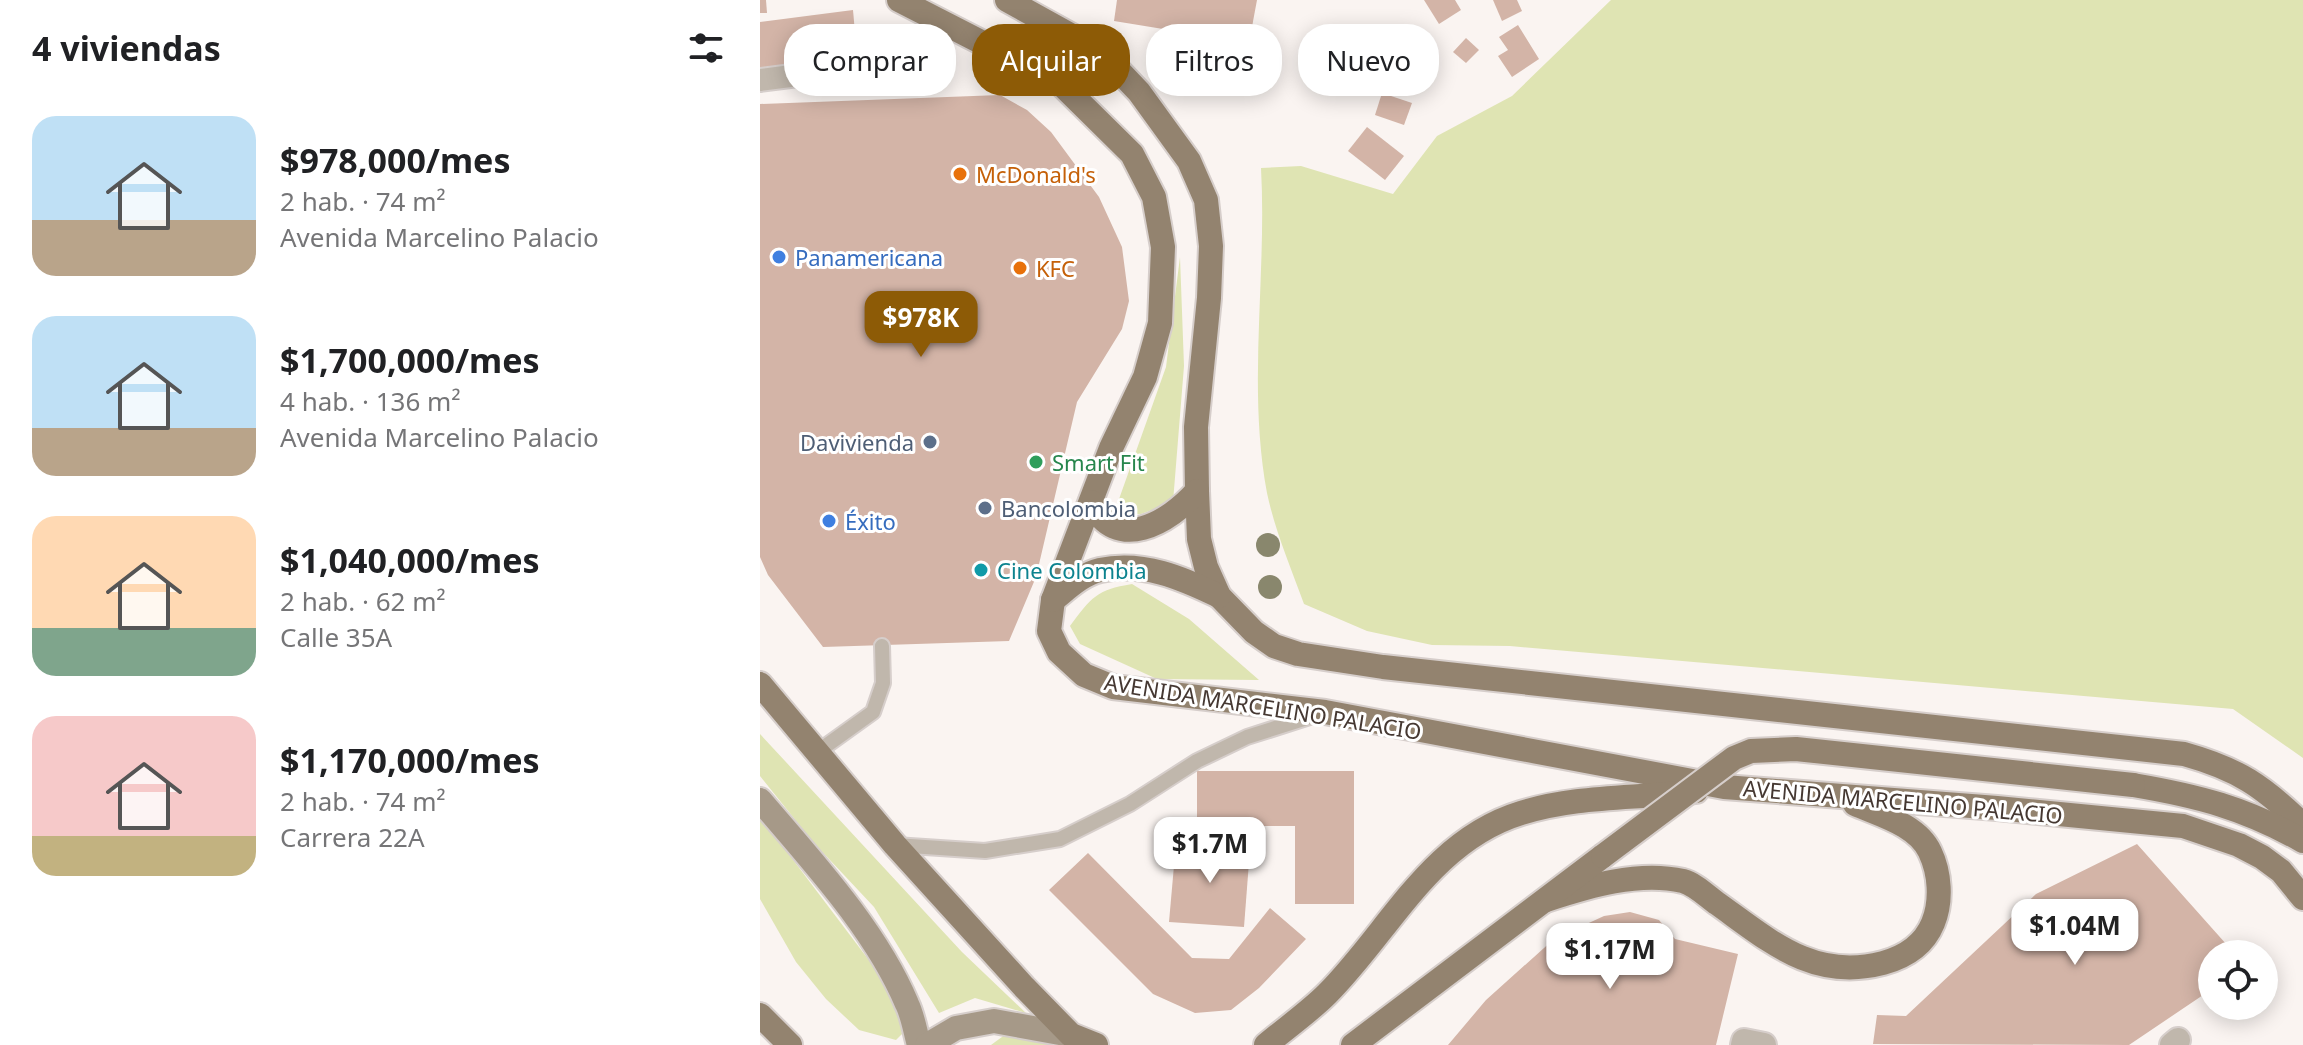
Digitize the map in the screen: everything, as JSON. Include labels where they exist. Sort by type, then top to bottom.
[{"type":"main road","name":"AVENIDA MARCELINO PALACIO","points":[[899,0],[1059,82],[1132,154],[1154,197],[1163,247],[1160,323],[1145,377],[1111,448],[1053,600],[1049,631],[1059,652],[1084,675],[1113,687],[1325,712],[1724,787],[2183,826],[2239,845],[2262,857],[2281,871],[2303,898]]},
{"type":"main road","points":[[1007,0],[1101,52],[1139,92],[1189,161],[1206,200],[1211,246],[1196,427],[1199,539],[1206,567],[1219,596],[1254,632],[1274,646],[1298,654],[1398,668],[2184,754],[2216,763],[2248,778],[2279,801],[2303,825]]},
{"type":"main road","points":[[1091,502],[1109,526],[1133,529],[1155,525],[1174,514],[1197,491]]},
{"type":"main road","points":[[1053,600],[1075,582],[1099,570],[1137,568],[1179,577],[1219,596]]},
{"type":"main road","points":[[760,684],[895,845],[1071,1035]]},
{"type":"main road","points":[[1353,1045],[1734,758],[1751,751],[1796,749],[2133,785],[2213,800],[2259,818],[2303,841]]},
{"type":"main road","points":[[1266,1045],[1327,994],[1423,878],[1449,853],[1482,831],[1518,814],[1558,803],[1724,787]]},
{"type":"main road","points":[[1546,900],[1623,880],[1656,878],[1687,882],[1773,944],[1813,964],[1846,968],[1898,958],[1916,947],[1929,933],[1937,914],[1940,891],[1930,850],[1918,836],[1897,822],[1834,795]]},
{"type":"main road","points":[[760,800],[829,884],[888,964],[909,1006],[919,1045]]},
{"type":"main road","points":[[760,1015],[778,1042]]},
{"type":"main road","points":[[927,1045],[956,1028],[994,1021],[1071,1035],[1096,1045]]},
{"type":"street","points":[[760,80],[784,77]]},
{"type":"lane","points":[[816,753],[873,712],[883,683],[882,646]]},
{"type":"lane","points":[[895,845],[985,851],[1060,839],[1130,804],[1197,761],[1247,737],[1325,712]]},
{"type":"green space","points":[[1611,0],[2303,0],[2303,758],[2233,709],[1510,646],[1432,645],[1367,631],[1304,604],[1274,521],[1261,453],[1258,372],[1261,168],[1301,166],[1393,194],[1437,136],[1512,96]]},
{"type":"green space","points":[[1180,257],[1184,366],[1173,502],[1141,514],[1113,516],[1166,367]]},
{"type":"green space","points":[[1132,584],[1189,619],[1259,680],[1157,679],[1080,644],[1070,626],[1084,608],[1102,592]]},
{"type":"green space","points":[[760,734],[962,952],[1026,1013],[975,998],[939,1013],[874,907],[813,842],[760,776]]},
{"type":"green space","points":[[760,816],[890,988],[895,997],[902,1034],[896,1040],[859,1030],[826,999],[796,962],[760,899]]},
{"type":"green space","points":[[1006,1034],[1056,1045],[991,1045]]},
{"type":"building","points":[[760,0],[766,0],[767,13],[760,13]]},
{"type":"building","points":[[1117,0],[1257,0],[1253,24],[1146,26],[1114,21]]},
{"type":"building","points":[[1424,0],[1455,0],[1461,10],[1439,24]]},
{"type":"building","points":[[1493,0],[1517,0],[1522,11],[1502,21]]},
{"type":"building","points":[[853,10],[854,24],[784,24],[784,65],[760,68],[760,22]]},
{"type":"building","points":[[1518,25],[1539,59],[1512,77],[1498,56],[1508,50],[1499,37]]},
{"type":"building","points":[[1466,38],[1479,50],[1466,63],[1453,52]]},
{"type":"building","points":[[1002,96],[1027,110],[1051,132],[1099,197],[1122,247],[1129,301],[1122,329],[1077,402],[1036,577],[1009,641],[823,647],[768,575],[760,557],[760,104]]},
{"type":"building","points":[[1381,96],[1412,103],[1404,125],[1375,115]]},
{"type":"building","points":[[1367,127],[1404,156],[1385,180],[1348,151]]},
{"type":"building","points":[[1197,771],[1354,771],[1354,904],[1295,904],[1295,826],[1197,826]]},
{"type":"building","points":[[1176,843],[1250,849],[1244,927],[1169,922]]},
{"type":"building","points":[[2137,844],[2223,940],[2198,940],[2198,998],[2129,1045],[1873,1044],[1877,1015],[1906,1016],[2036,894]]},
{"type":"building","points":[[1088,853],[1192,958],[1229,959],[1270,908],[1306,939],[1259,988],[1231,1010],[1195,1013],[1153,994],[1049,890]]},
{"type":"building","points":[[1630,912],[1659,920],[1675,939],[1738,954],[1716,1045],[1448,1045],[1486,1000],[1554,939],[1604,916]]},
{"type":"place","name":"McDonald's","points":[[960,174]]},
{"type":"place","name":"Panamericana","points":[[779,257]]},
{"type":"place","name":"KFC","points":[[1020,268]]},
{"type":"place","name":"Davivienda","points":[[930,442]]},
{"type":"place","name":"Smart Fit","points":[[1036,462]]},
{"type":"place","name":"Bancolombia","points":[[985,508]]},
{"type":"place","name":"Éxito","points":[[829,521]]},
{"type":"place","name":"Cine Colombia","points":[[981,570]]}]
